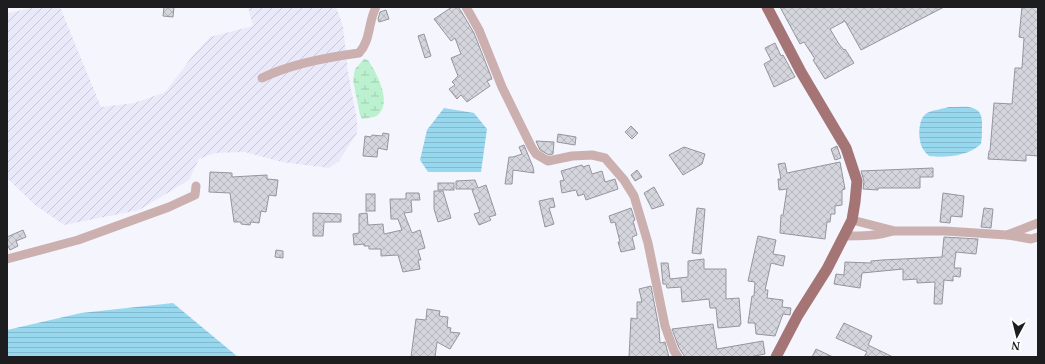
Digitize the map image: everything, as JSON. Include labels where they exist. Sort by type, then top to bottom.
[{"type":"main road","points":[[767,7],[800,72],[846,148],[857,182],[856,202],[852,220],[827,269],[798,315],[776,357]]},
{"type":"street","points":[[262,78],[296,66],[359,53],[363,48],[369,33],[373,12],[376,7]]},
{"type":"street","points":[[466,7],[479,30],[502,87],[536,154],[548,161],[572,156],[592,155],[605,158],[624,180],[634,196],[648,243],[665,326],[674,351],[678,357]]},
{"type":"street","points":[[7,259],[78,240],[169,207],[195,195],[196,186]]},
{"type":"street","points":[[852,220],[895,231],[944,231],[1007,235],[1031,239],[1038,237]]},
{"type":"street","points":[[1007,235],[1038,223]]},
{"type":"street","points":[[844,236],[882,235],[895,231]]},
{"type":"shaded area","points":[[32,7],[60,7],[101,107],[134,103],[163,93],[167,90],[194,54],[210,37],[253,26],[248,7],[336,7],[343,26],[348,73],[357,120],[357,133],[339,161],[329,168],[282,162],[245,152],[215,153],[199,159],[189,180],[139,210],[64,225],[35,205],[7,178],[7,12]]},
{"type":"green space","points":[[364,59],[368,60],[379,79],[384,95],[384,103],[378,115],[362,119],[353,80],[355,69]]},
{"type":"water","points":[[949,107],[967,107],[976,109],[980,112],[982,117],[981,144],[964,154],[943,157],[929,156],[923,149],[920,141],[919,130],[921,120],[927,113]]},
{"type":"water","points":[[444,108],[474,113],[487,129],[481,172],[428,172],[420,160],[427,130]]},
{"type":"water","points":[[173,303],[238,357],[7,357],[7,330],[81,313]]},
{"type":"building","points":[[164,7],[174,7],[173,17],[163,16]]},
{"type":"building","points":[[452,7],[458,7],[474,33],[492,79],[487,81],[490,86],[467,102],[461,95],[457,99],[449,89],[455,85],[452,82],[458,76],[451,58],[461,54],[455,38],[451,41],[434,19]]},
{"type":"building","points":[[780,7],[944,7],[861,50],[845,21],[830,29],[839,44],[844,50],[845,49],[854,63],[825,79],[804,42],[800,44]]},
{"type":"building","points":[[1022,7],[1038,7],[1038,156],[1026,155],[1026,161],[988,159],[994,103],[1012,104],[1015,68],[1022,68],[1024,38],[1019,37]]},
{"type":"building","points":[[386,10],[389,19],[379,22],[378,19],[380,12]]},
{"type":"building","points":[[424,34],[431,56],[425,58],[418,36]]},
{"type":"building","points":[[775,43],[781,56],[783,55],[795,77],[774,87],[764,64],[771,60],[765,48]]},
{"type":"building","points":[[631,126],[638,133],[632,139],[625,132]]},
{"type":"building","points":[[383,133],[389,134],[387,150],[378,148],[377,157],[363,156],[365,136],[382,136]]},
{"type":"building","points":[[558,134],[576,137],[575,145],[557,142]]},
{"type":"building","points":[[536,141],[554,142],[553,154],[549,155],[540,150]]},
{"type":"building","points":[[524,145],[534,173],[513,170],[512,184],[505,184],[509,157],[522,154],[519,147]]},
{"type":"building","points":[[837,146],[841,158],[835,160],[831,149]]},
{"type":"building","points":[[684,147],[705,154],[702,164],[683,175],[669,155]]},
{"type":"building","points":[[840,162],[845,189],[842,190],[842,205],[835,206],[835,214],[831,214],[830,222],[827,222],[825,239],[780,233],[781,215],[783,215],[787,189],[779,190],[778,179],[781,179],[778,164],[785,163],[787,173]]},
{"type":"building","points":[[582,165],[583,167],[589,165],[592,174],[602,171],[605,182],[615,179],[618,189],[586,200],[584,194],[578,196],[576,190],[562,193],[560,181],[564,180],[561,171]]},
{"type":"building","points":[[933,168],[933,177],[920,177],[920,188],[878,188],[878,190],[863,189],[864,181],[861,171]]},
{"type":"building","points":[[637,170],[642,177],[635,181],[631,175]]},
{"type":"building","points":[[210,172],[232,173],[232,177],[267,175],[267,179],[278,180],[276,196],[269,195],[266,212],[261,211],[259,223],[251,222],[250,225],[241,224],[241,222],[234,222],[230,193],[209,192]]},
{"type":"building","points":[[475,180],[478,188],[486,185],[496,215],[489,217],[491,220],[479,225],[474,214],[480,212],[472,190],[474,189],[456,189],[456,181]]},
{"type":"building","points":[[438,183],[454,183],[454,190],[438,190]]},
{"type":"building","points":[[654,187],[664,205],[652,209],[644,193]]},
{"type":"building","points":[[434,191],[443,191],[451,218],[438,222],[434,209]]},
{"type":"building","points":[[406,193],[419,193],[420,200],[411,200],[412,212],[404,213],[412,233],[420,230],[425,248],[418,250],[421,260],[418,260],[420,269],[403,272],[398,255],[381,256],[381,249],[369,249],[369,246],[364,246],[364,244],[354,245],[353,234],[359,233],[359,214],[367,213],[368,225],[383,224],[384,234],[402,230],[398,219],[391,219],[390,199],[406,199]]},
{"type":"building","points":[[943,193],[964,196],[962,217],[951,216],[950,223],[940,222]]},
{"type":"building","points":[[366,194],[375,194],[375,211],[366,211]]},
{"type":"building","points":[[553,198],[555,207],[549,208],[554,224],[545,227],[539,201]]},
{"type":"building","points":[[631,208],[635,220],[633,221],[637,235],[632,237],[635,249],[621,252],[615,222],[611,223],[609,216]]},
{"type":"building","points":[[697,208],[705,209],[701,254],[692,253]]},
{"type":"building","points":[[984,208],[993,209],[991,228],[981,227]]},
{"type":"building","points":[[313,213],[341,214],[341,222],[324,222],[323,236],[313,236]]},
{"type":"building","points":[[23,230],[26,237],[16,241],[18,246],[10,250],[7,244],[7,237]]},
{"type":"building","points":[[758,236],[776,240],[773,254],[785,256],[783,266],[771,263],[765,290],[768,290],[767,298],[783,300],[782,307],[791,308],[790,315],[783,314],[775,336],[756,334],[755,323],[748,323],[752,296],[754,296],[755,282],[748,281]]},
{"type":"building","points":[[944,237],[978,239],[976,254],[956,252],[954,268],[961,268],[960,277],[953,276],[953,281],[944,280],[942,304],[934,304],[935,282],[917,283],[917,279],[903,280],[903,269],[862,273],[860,288],[834,284],[836,274],[844,275],[845,262],[871,263],[871,261],[882,260],[942,257]]},
{"type":"building","points":[[276,250],[283,251],[283,258],[275,257]]},
{"type":"building","points":[[704,259],[704,269],[726,269],[726,299],[739,298],[740,326],[718,328],[716,308],[710,308],[709,299],[682,302],[681,287],[667,288],[666,284],[663,284],[661,263],[668,263],[670,279],[688,277],[688,261]]},
{"type":"building","points":[[651,286],[659,328],[660,343],[665,342],[669,357],[629,357],[631,318],[637,319],[637,302],[642,302],[639,289]]},
{"type":"building","points":[[427,309],[440,311],[439,316],[448,317],[447,327],[451,328],[450,332],[460,333],[450,349],[437,342],[435,357],[411,357],[416,319],[426,320]]},
{"type":"building","points":[[844,323],[872,336],[868,345],[893,357],[864,357],[867,352],[836,338]]},
{"type":"building","points":[[713,324],[717,349],[763,341],[765,354],[749,357],[685,357],[679,348],[672,329]]},
{"type":"building","points":[[816,349],[833,357],[812,357]]}]
